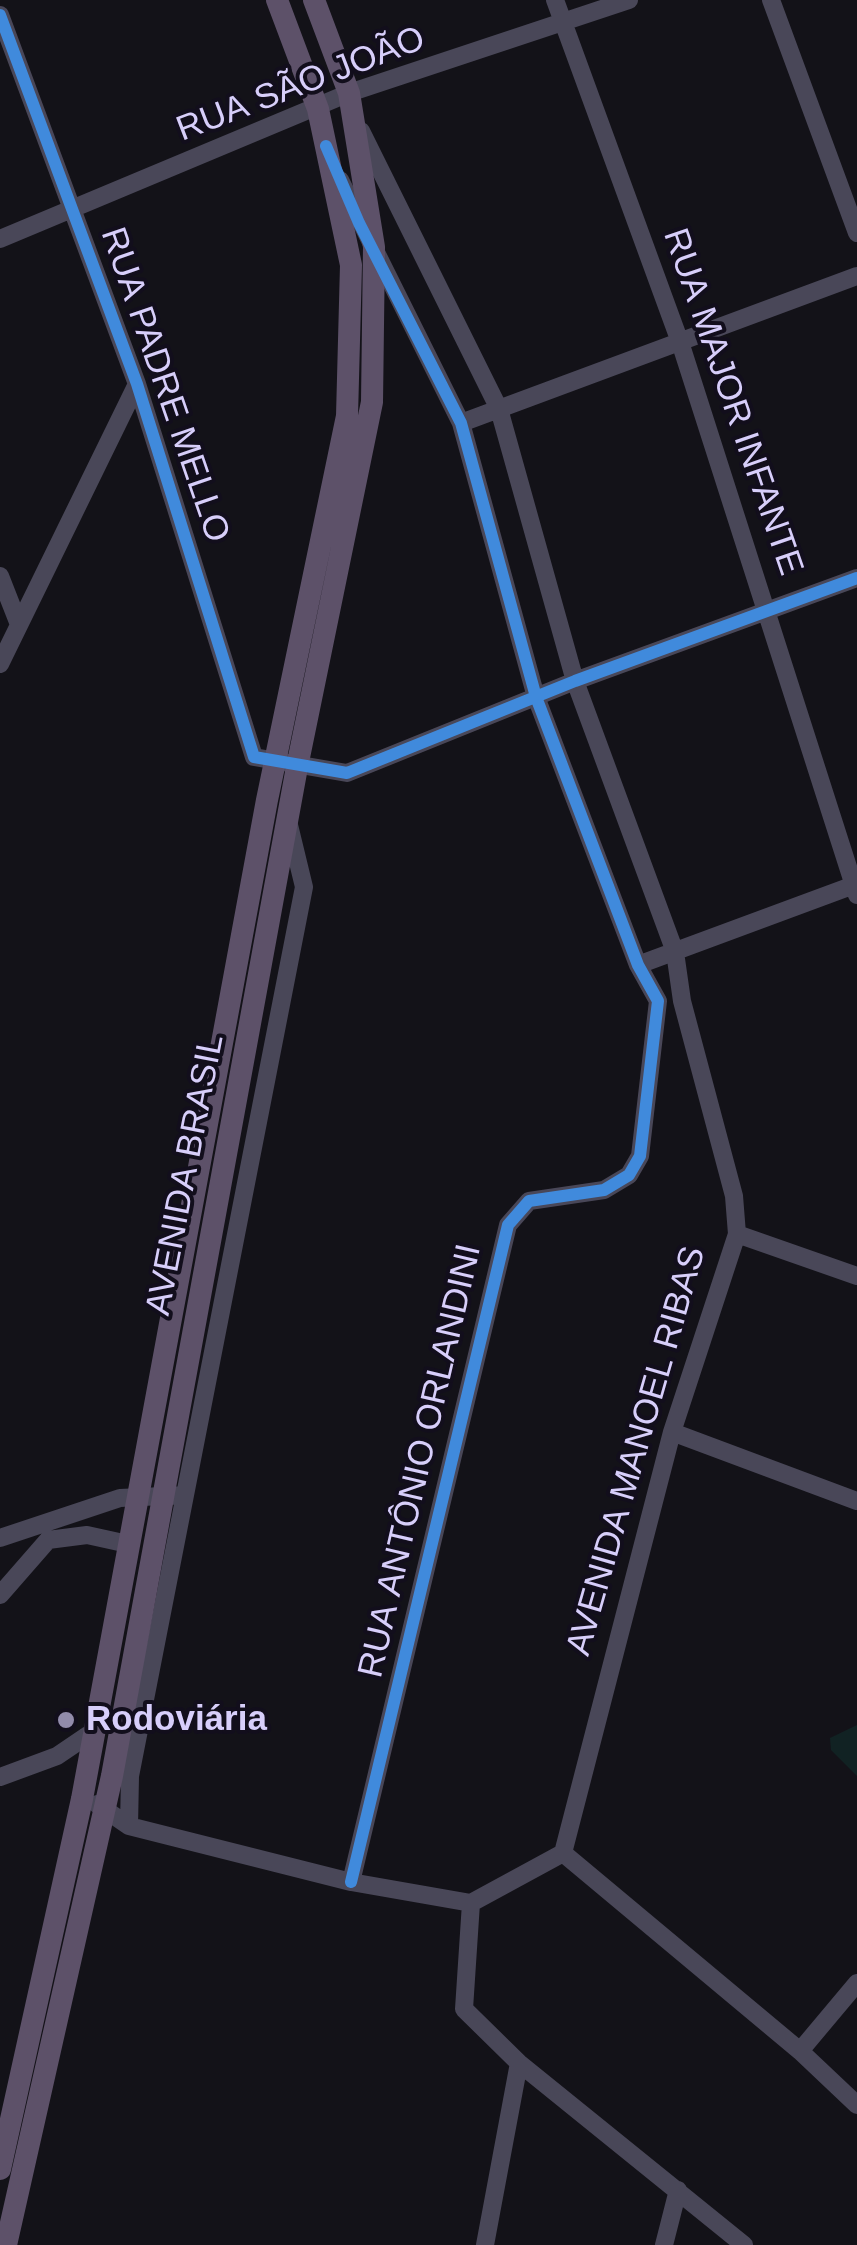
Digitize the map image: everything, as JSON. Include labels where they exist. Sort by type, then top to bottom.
[{"type":"main road","points":[[277,0],[318,109],[326,146]]},
{"type":"main road","name":"AVENIDA MANOEL RIBAS","points":[[314,0],[350,103]]},
{"type":"main road","name":"AVENIDA BRASIL","points":[[0,2169],[82,1799],[267,800],[372,402],[374,247],[350,103]]},
{"type":"main road","name":"AVENIDA BRASIL","points":[[6,2245],[106,1808],[121,1776],[175,1496],[170,1449],[289,822],[276,762],[347,416],[352,265],[326,146]]},
{"type":"main road","points":[[146,1440],[170,1449]]},
{"type":"street","name":"RUA MAJOR INFANTE","points":[[556,0],[680,342],[856,888]]},
{"type":"street","name":"RUA SÃO JOÃO","points":[[0,239],[318,109],[350,103],[629,0]]},
{"type":"street","points":[[771,0],[857,234]]},
{"type":"street","name":"RUA PADRE MELLO","points":[[0,15],[276,762]]},
{"type":"street","name":"AVENIDA MANOEL RIBAS","points":[[350,103],[499,409],[575,681],[675,952],[682,1001],[734,1196],[737,1234],[672,1432],[563,1853]]},
{"type":"street","points":[[326,146],[460,423],[536,697],[638,965],[658,1002],[682,1001]]},
{"type":"street","points":[[460,423],[857,276]]},
{"type":"street","points":[[0,664],[137,384]]},
{"type":"street","points":[[0,576],[18,622]]},
{"type":"street","points":[[276,762],[347,773],[575,681],[857,578]]},
{"type":"street","points":[[0,1538],[137,1494],[175,1496],[304,887],[289,822],[267,800]]},
{"type":"street","points":[[638,965],[856,888]]},
{"type":"street","name":"RUA ANTÔNIO ORLANDINI","points":[[351,1882],[508,1225],[529,1201],[604,1190],[629,1175],[640,1156],[658,1002]]},
{"type":"street","points":[[737,1234],[857,1276]]},
{"type":"street","points":[[672,1432],[857,1501]]},
{"type":"street","points":[[0,1595],[48,1540],[87,1534],[128,1544]]},
{"type":"street","points":[[0,1777],[57,1756],[88,1735],[86,1769],[121,1776],[129,1826]]},
{"type":"street","points":[[82,1799],[106,1808],[129,1826],[351,1882],[472,1903],[563,1853],[800,2052],[857,2105]]},
{"type":"street","points":[[472,1903],[464,2009],[519,2062],[744,2245]]},
{"type":"street","points":[[800,2052],[857,1983]]},
{"type":"street","points":[[484,2245],[519,2062]]},
{"type":"street","points":[[664,2245],[678,2190]]},
{"type":"shaded area","points":[[857,1725],[857,1776],[831,1750],[830,1738]]},
{"type":"cycle path","points":[[0,15],[137,384],[254,757],[347,773],[575,681],[857,578]]},
{"type":"cycle path","points":[[326,146],[359,223],[461,423],[536,697],[638,965],[658,1001],[640,1156],[629,1175],[604,1190],[529,1201],[508,1225],[351,1882]]},
{"type":"place","name":"Rodoviária","points":[[66,1720]]}]
